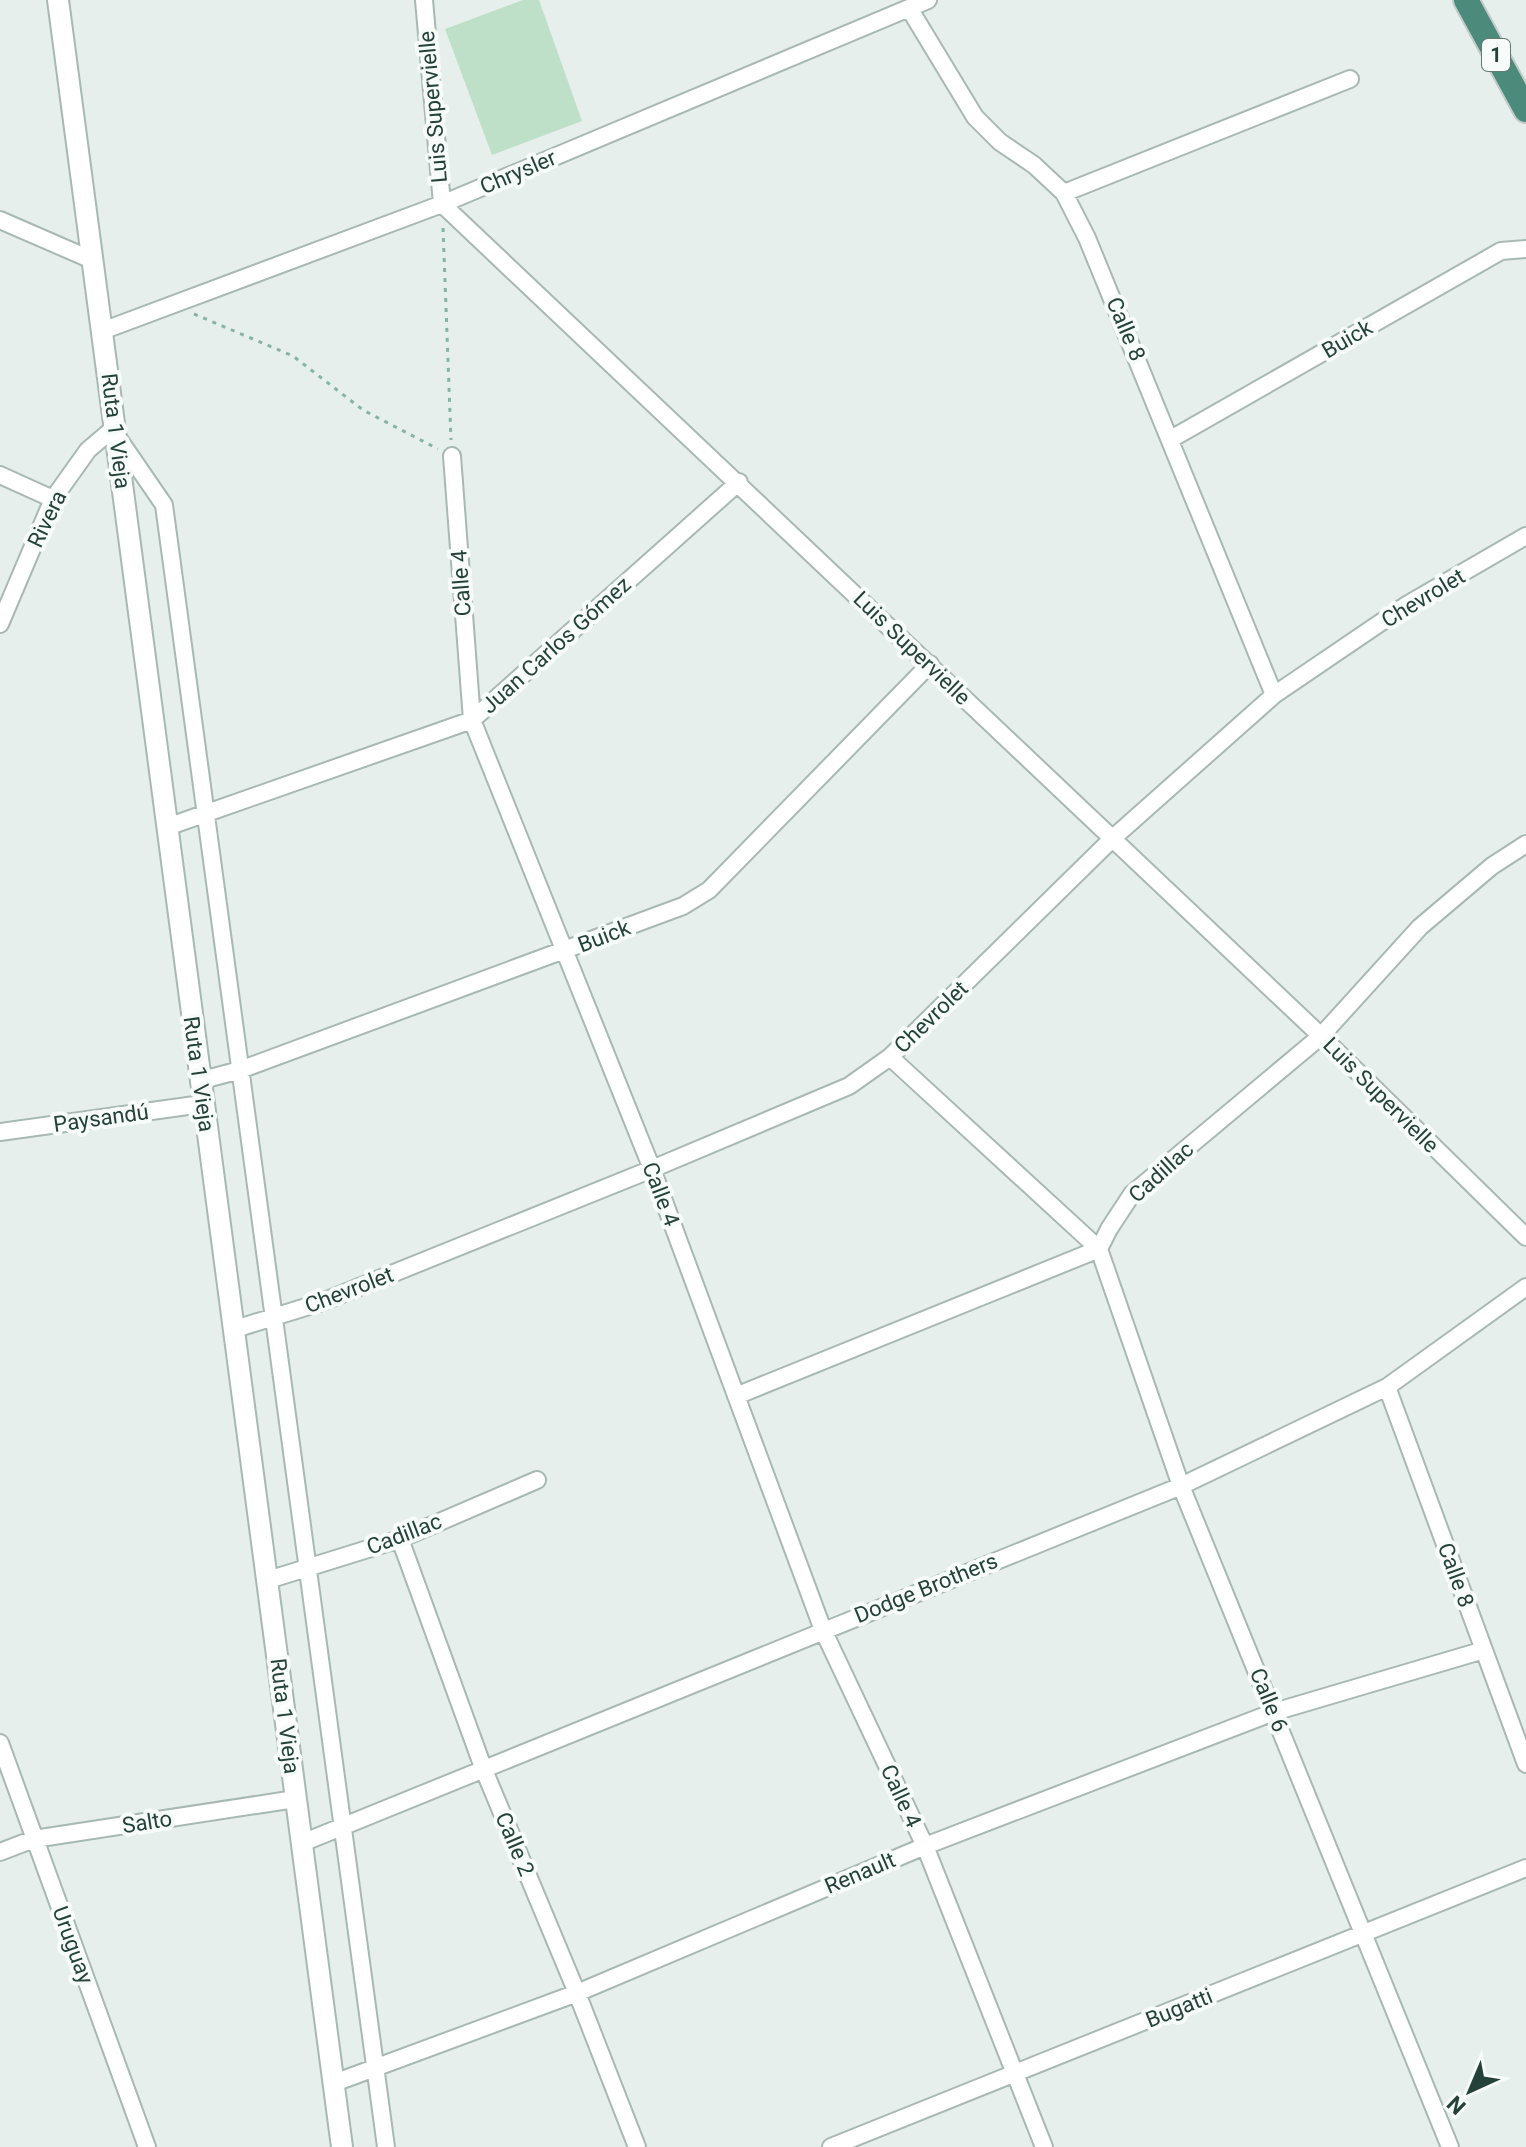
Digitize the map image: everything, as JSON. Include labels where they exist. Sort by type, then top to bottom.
[{"type":"highway","name":"1","points":[[1466,0],[1526,110]]},
{"type":"street","name":"Ruta 1 Vieja","points":[[58,0],[342,2147]]},
{"type":"street","name":"Luis Supervielle","points":[[424,0],[442,204],[1321,1036],[1526,1237]]},
{"type":"street","name":"Chrysler","points":[[102,331],[442,204],[928,0]]},
{"type":"street","name":"Calle 8","points":[[909,8],[975,117],[1000,142],[1034,165],[1064,193],[1087,238],[1274,695]]},
{"type":"street","points":[[1064,193],[1350,79]]},
{"type":"street","points":[[0,220],[92,260]]},
{"type":"street","name":"Buick","points":[[1171,439],[1501,251],[1526,249]]},
{"type":"street","points":[[116,431],[164,505],[386,2147]]},
{"type":"street","name":"Rivera","points":[[0,624],[53,499],[88,450],[116,431]]},
{"type":"street","name":"Calle 4","points":[[452,456],[472,720],[652,1169],[823,1630],[925,1846],[1044,2147]]},
{"type":"street","points":[[0,475],[53,499]]},
{"type":"street","name":"Juan Carlos Gómez","points":[[167,827],[472,720],[739,482]]},
{"type":"street","name":"Chevrolet","points":[[235,1329],[322,1302],[849,1086],[890,1057],[1113,838],[1274,695],[1405,606],[1526,536]]},
{"type":"street","name":"Buick","points":[[199,1081],[240,1070],[683,906],[709,890],[930,664]]},
{"type":"street","name":"Cadillac","points":[[1099,1249],[1132,1194],[1321,1036],[1420,927],[1492,866],[1526,844]]},
{"type":"street","points":[[736,1396],[1099,1249],[890,1057]]},
{"type":"street","name":"Paysandú","points":[[0,1132],[202,1104]]},
{"type":"street","name":"Calle 6","points":[[1099,1249],[1181,1486],[1450,2147]]},
{"type":"street","name":"Dodge Brothers","points":[[302,1843],[1181,1486],[1387,1387],[1526,1287]]},
{"type":"street","name":"Calle 8","points":[[1387,1387],[1526,1764]]},
{"type":"street","name":"Cadillac","points":[[268,1580],[400,1539],[537,1480]]},
{"type":"street","name":"Calle 2","points":[[400,1539],[484,1770],[637,2147]]},
{"type":"street","name":"Renault","points":[[334,2083],[577,1993],[925,1846],[1274,1712],[1484,1650]]},
{"type":"street","name":"Uruguay","points":[[0,1743],[147,2147]]},
{"type":"street","name":"Salto","points":[[0,1852],[34,1839],[295,1799]]},
{"type":"street","name":"Bugatti","points":[[831,2147],[1526,1868]]},
{"type":"path","points":[[172,305],[293,356],[363,410],[452,456],[442,204]]},
{"type":"green space","points":[[523,0],[539,0],[582,121],[492,155],[445,29]]}]
